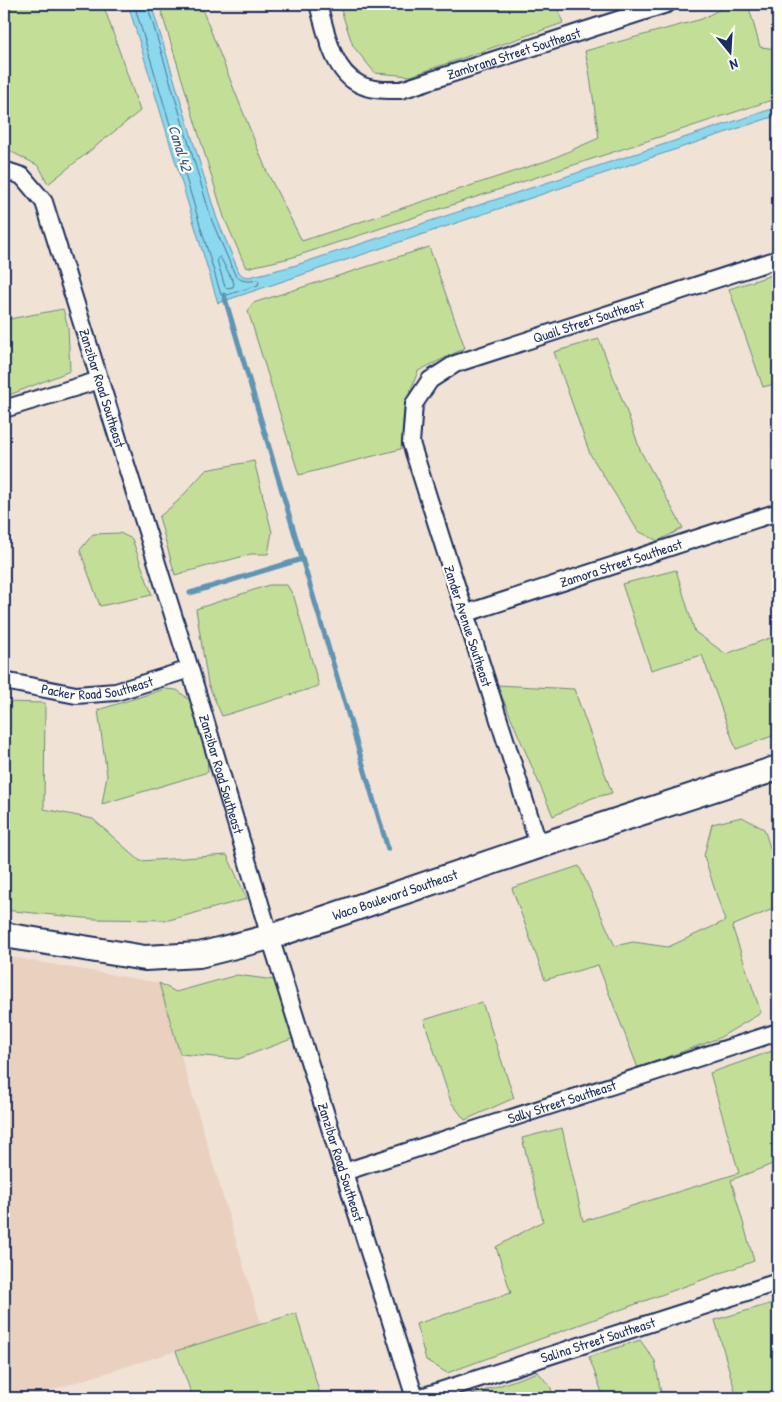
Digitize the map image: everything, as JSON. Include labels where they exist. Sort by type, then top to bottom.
[{"type":"street","name":"Zambrana Street Southeast","points":[[318,4],[332,49],[342,72],[359,84],[378,90],[401,90],[667,4]]},
{"type":"street","name":"Zanzibar Road Southeast","points":[[4,170],[22,176],[44,202],[190,669],[270,937],[417,1398]]},
{"type":"street","name":"Quail Street Southeast","points":[[414,404],[430,380],[455,364],[778,260]]},
{"type":"street","points":[[4,410],[100,380]]},
{"type":"street","name":"Zander Avenue Southeast","points":[[414,404],[411,443],[539,846]]},
{"type":"street","name":"Zamora Street Southeast","points":[[464,614],[778,512]]},
{"type":"street","name":"Packer Road Southeast","points":[[4,682],[76,695],[116,692],[190,669]]},
{"type":"street","name":"Waco Boulevard Southeast","points":[[4,935],[145,958],[199,955],[270,937],[778,768]]},
{"type":"street","name":"Sally Street Southeast","points":[[344,1172],[778,1032]]},
{"type":"street","name":"Salina Street Southeast","points":[[417,1398],[778,1282]]},
{"type":"shaded area","points":[[4,956],[159,983],[261,1324],[26,1398],[4,1398]]},
{"type":"green space","points":[[4,4],[103,4],[140,111],[48,184],[39,166],[4,149]]},
{"type":"green space","points":[[159,4],[200,4],[267,172],[302,241],[549,160],[599,138],[585,51],[702,19],[729,4],[748,4],[760,47],[778,49],[778,98],[290,258],[246,268],[224,217]]},
{"type":"green space","points":[[339,4],[556,4],[563,23],[411,76],[375,73],[353,46]]},
{"type":"green space","points":[[429,247],[465,348],[418,371],[404,408],[401,449],[299,475],[248,311],[253,303]]},
{"type":"green space","points":[[778,273],[778,383],[763,387],[729,289]]},
{"type":"green space","points":[[63,309],[68,327],[70,371],[4,397],[4,320]]},
{"type":"green space","points":[[599,339],[640,450],[683,528],[658,541],[638,531],[590,454],[554,352]]},
{"type":"green space","points":[[254,461],[272,532],[268,554],[251,554],[175,575],[159,517],[178,501],[206,470]]},
{"type":"green space","points":[[120,533],[132,539],[152,595],[100,606],[80,550],[93,534]]},
{"type":"green space","points":[[676,570],[695,632],[726,654],[778,635],[778,734],[736,749],[702,655],[651,670],[622,584]]},
{"type":"green space","points":[[269,585],[287,585],[294,597],[319,686],[222,716],[208,684],[196,609]]},
{"type":"green space","points":[[497,685],[574,689],[612,793],[592,798],[553,816]]},
{"type":"green space","points":[[165,689],[177,690],[192,702],[207,756],[208,772],[102,804],[107,775],[98,710]]},
{"type":"green space","points":[[4,702],[45,703],[44,809],[93,819],[140,861],[227,855],[247,899],[169,920],[94,919],[4,910]]},
{"type":"green space","points":[[742,817],[764,829],[778,872],[778,907],[732,926],[761,1013],[719,1038],[638,1068],[598,965],[545,980],[512,888],[579,866],[615,946],[633,942],[668,947],[725,921],[704,856],[712,824]]},
{"type":"green space","points":[[237,975],[274,980],[294,1038],[238,1059],[180,1054],[159,983],[176,992]]},
{"type":"green space","points":[[482,1002],[514,1098],[465,1120],[451,1102],[424,1020]]},
{"type":"green space","points":[[778,1049],[778,1162],[731,1180],[754,1261],[447,1373],[426,1360],[416,1324],[511,1293],[496,1247],[543,1221],[522,1138],[562,1128],[583,1221],[739,1173],[710,1073]]},
{"type":"green space","points":[[773,1303],[778,1317],[778,1398],[737,1398],[715,1320]]},
{"type":"green space","points":[[296,1313],[321,1398],[193,1398],[176,1351]]},
{"type":"green space","points":[[640,1340],[655,1361],[662,1398],[604,1398],[589,1357]]},
{"type":"green space","points":[[538,1372],[551,1388],[553,1398],[469,1398],[469,1396]]},
{"type":"water","name":"Canal 42","points":[[128,4],[151,4],[217,219],[239,272],[243,276],[249,277],[293,266],[778,107],[778,115],[218,303]]},
{"type":"waterway","points":[[224,295],[388,849]]},
{"type":"waterway","points":[[190,593],[302,559]]}]
